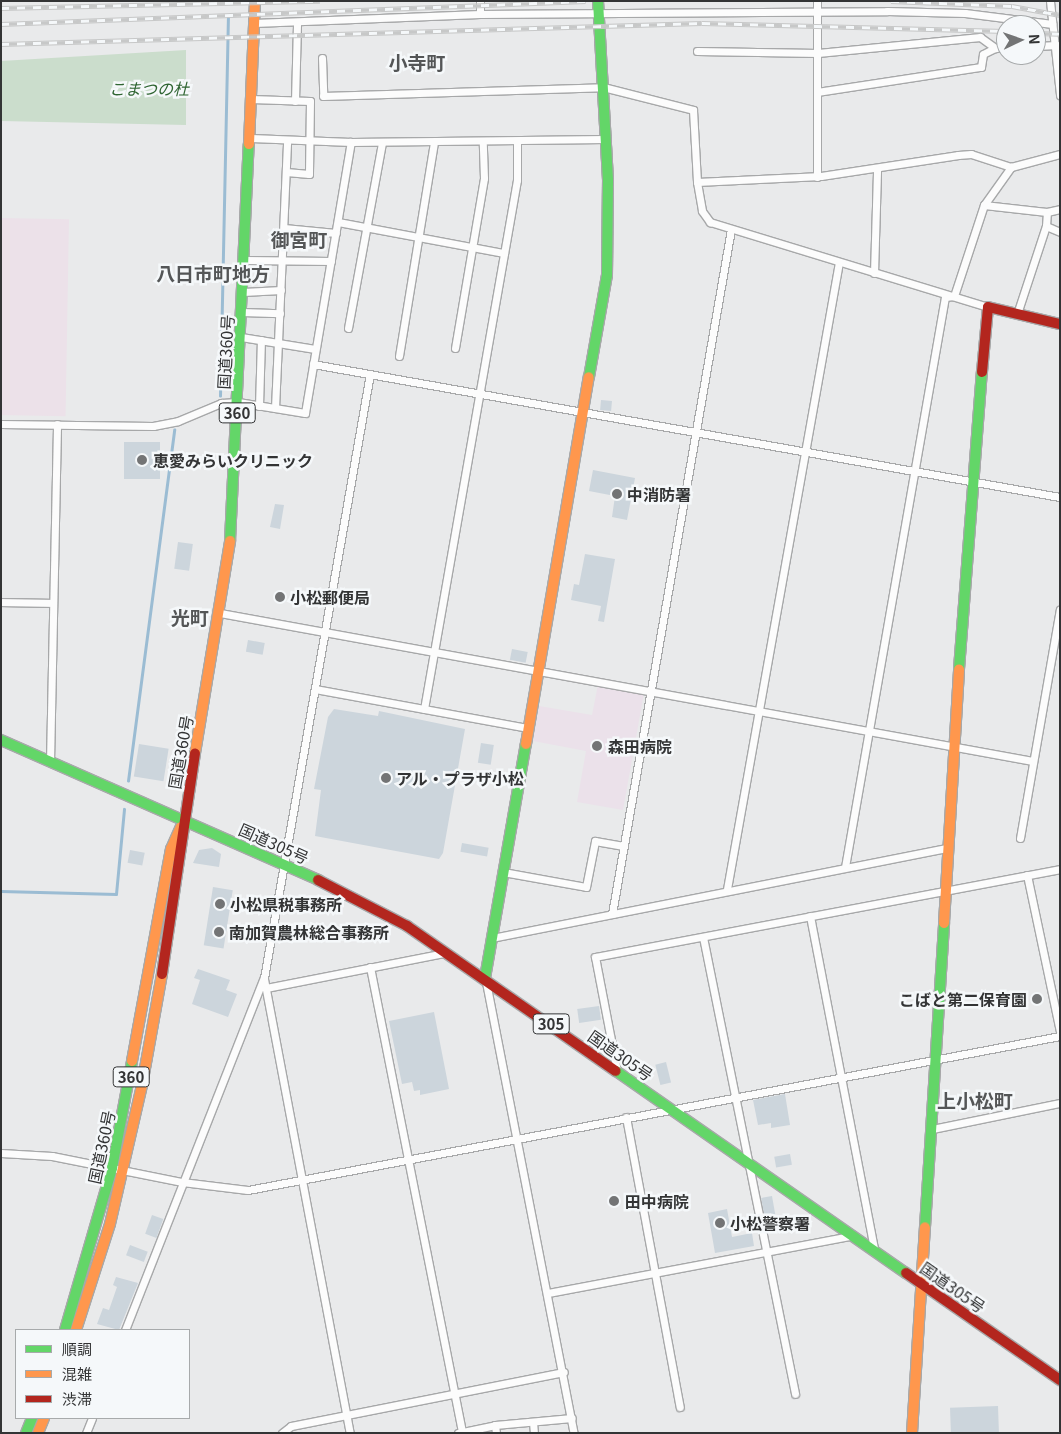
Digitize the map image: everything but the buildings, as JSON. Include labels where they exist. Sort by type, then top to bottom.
[{"type":"main road","name":"国道360号","points":[[76,1329],[123,1170],[183,852],[184,820],[220,614],[234,516],[254,1]]},
{"type":"main road","points":[[485,978],[608,268],[605,139],[598,1]]},
{"type":"main road","points":[[912,1433],[948,888],[948,848],[954,746],[972,482],[988,307],[1060,324]]},
{"type":"main road","name":"国道305号","points":[[1,740],[284,862],[407,926],[485,978],[851,1236],[874,1249],[1060,1380]]},
{"type":"main road","name":"国道360号","points":[[65,1329],[112,1168],[171,849],[184,820]]},
{"type":"main road","points":[[26,1433],[32,1419]]},
{"type":"main road","points":[[38,1433],[44,1419]]},
{"type":"street","points":[[480,1],[480,14]]},
{"type":"street","points":[[817,1],[817,177]]},
{"type":"street","points":[[1050,1],[1052,24],[1057,45],[1060,95]]},
{"type":"street","points":[[254,24],[480,14],[817,12],[965,13],[1052,24]]},
{"type":"street","points":[[295,101],[297,22]]},
{"type":"street","points":[[697,50],[818,54],[980,37],[995,48],[983,54],[980,67],[817,92]]},
{"type":"street","points":[[1046,46],[1057,45]]},
{"type":"street","points":[[322,58],[323,96],[603,88],[694,110],[697,182],[706,218],[839,262],[988,307]]},
{"type":"street","points":[[251,99],[310,101],[309,174],[286,172]]},
{"type":"street","points":[[250,138],[351,142],[605,139]]},
{"type":"street","points":[[275,408],[287,140]]},
{"type":"street","points":[[455,348],[474,248],[484,178],[483,141]]},
{"type":"street","points":[[424,709],[516,180],[517,141]]},
{"type":"street","points":[[1,424],[168,424],[221,403],[238,402],[305,413],[351,142]]},
{"type":"street","points":[[348,328],[382,142]]},
{"type":"street","points":[[399,356],[434,142]]},
{"type":"street","points":[[697,182],[817,177],[970,154],[1011,167],[1060,154]]},
{"type":"street","points":[[954,296],[984,205],[1011,167]]},
{"type":"street","points":[[874,272],[877,169]]},
{"type":"street","points":[[984,205],[1047,212],[1060,209]]},
{"type":"street","points":[[1017,314],[1046,226],[1047,212]]},
{"type":"street","points":[[338,222],[504,253]]},
{"type":"street","points":[[1046,226],[1060,232]]},
{"type":"street","points":[[284,228],[336,233]]},
{"type":"street","points":[[612,914],[694,433],[732,228]]},
{"type":"street","points":[[245,260],[331,261]]},
{"type":"street","points":[[727,889],[839,262]]},
{"type":"street","points":[[243,292],[281,290]]},
{"type":"street","points":[[845,867],[912,471],[945,296],[954,296]]},
{"type":"street","points":[[242,312],[280,314]]},
{"type":"street","points":[[241,337],[315,349]]},
{"type":"street","points":[[259,406],[262,340]]},
{"type":"street","points":[[313,364],[1060,497]]},
{"type":"street","points":[[125,1329],[264,978],[370,374]]},
{"type":"street","points":[[50,761],[57,424]]},
{"type":"street","points":[[1,602],[53,603]]},
{"type":"street","points":[[1020,838],[1060,609]]},
{"type":"street","points":[[220,614],[1033,761]]},
{"type":"street","points":[[315,689],[528,728]]},
{"type":"street","points":[[503,872],[586,887],[595,841],[624,846]]},
{"type":"street","points":[[492,938],[727,889],[948,848]]},
{"type":"street","points":[[618,1072],[595,957],[948,888],[1060,869]]},
{"type":"street","points":[[1027,875],[1060,1031]]},
{"type":"street","points":[[810,916],[874,1249]]},
{"type":"street","points":[[703,937],[746,1161],[795,1394]]},
{"type":"street","points":[[266,988],[446,952]]},
{"type":"street","points":[[370,967],[455,1393],[460,1432],[572,1418]]},
{"type":"street","points":[[264,978],[350,1433]]},
{"type":"street","points":[[485,978],[564,1372],[574,1433]]},
{"type":"street","points":[[1,1153],[52,1156],[182,1182],[234,1190],[301,1180],[671,1108],[1060,1036]]},
{"type":"street","points":[[932,1128],[1060,1103]]},
{"type":"street","points":[[626,1117],[680,1408]]},
{"type":"street","points":[[548,1293],[764,1250],[851,1236]]},
{"type":"street","points":[[282,1433],[291,1426],[564,1372]]},
{"type":"street","points":[[86,1433],[92,1419]]},
{"type":"street","points":[[533,1422],[534,1433]]},
{"type":"shaded area","points":[[1,218],[69,219],[66,416],[1,415]]},
{"type":"shaded area","name":"森田病院","points":[[598,684],[644,693],[623,810],[577,802],[586,751],[533,741],[539,706],[592,715]]},
{"type":"green space","name":"こまつの杜","points":[[186,50],[186,125],[1,121],[1,61]]},
{"type":"waterway","points":[[220,396],[228,18]]},
{"type":"waterway","points":[[128,781],[174,430]]},
{"type":"waterway","points":[[1,891],[116,894],[124,809]]},
{"type":"railway","points":[[1,8],[320,1]]},
{"type":"railway","points":[[1,24],[586,1]]},
{"type":"railway","points":[[891,1],[1012,6],[1060,15]]},
{"type":"railway","points":[[1,44],[702,23],[996,31]]},
{"type":"railway","points":[[1046,33],[1060,34]]},
{"type":"traffic: fast","points":[[589,377],[607,275],[608,180],[598,1]]},
{"type":"traffic: fast","points":[[230,541],[249,144]]},
{"type":"traffic: fast","points":[[959,669],[982,372]]},
{"type":"traffic: fast","points":[[1,740],[318,880]]},
{"type":"traffic: fast","points":[[485,978],[526,744]]},
{"type":"traffic: fast","points":[[925,1227],[944,923]]},
{"type":"traffic: fast","points":[[65,1329],[112,1168],[132,1061]]},
{"type":"traffic: fast","points":[[616,1071],[906,1273]]},
{"type":"traffic: fast","points":[[26,1433],[32,1419]]},
{"type":"traffic: slow","points":[[249,144],[255,1]]},
{"type":"traffic: slow","points":[[526,744],[589,377]]},
{"type":"traffic: slow","points":[[195,753],[230,541]]},
{"type":"traffic: slow","points":[[944,923],[959,669]]},
{"type":"traffic: slow","points":[[132,1061],[171,849],[181,827]]},
{"type":"traffic: slow","points":[[76,1329],[110,1224],[142,1085],[162,974]]},
{"type":"traffic: slow","points":[[912,1433],[925,1227]]},
{"type":"traffic: slow","points":[[38,1433],[44,1419]]},
{"type":"traffic: jam","points":[[982,372],[988,307],[1060,324]]},
{"type":"traffic: jam","points":[[162,974],[195,753]]},
{"type":"traffic: jam","points":[[318,880],[407,926],[616,1071]]},
{"type":"traffic: jam","points":[[906,1273],[1060,1380]]},
{"type":"place","name":"恵愛みらいクリニック","points":[[142,460]]},
{"type":"place","name":"中消防署","points":[[617,494]]},
{"type":"place","name":"小松郵便局","points":[[280,597]]},
{"type":"place","name":"森田病院","points":[[597,746]]},
{"type":"place","name":"アル・プラザ小松","points":[[386,778]]},
{"type":"place","name":"小松県税事務所","points":[[220,904]]},
{"type":"place","name":"南加賀農林総合事務所","points":[[219,932]]},
{"type":"place","name":"こばと第二保育園","points":[[1037,999]]},
{"type":"place","name":"田中病院","points":[[614,1201]]},
{"type":"place","name":"小松警察署","points":[[720,1223]]},
{"type":"district","name":"小寺町","points":[[417,62]]},
{"type":"district","name":"御宮町","points":[[299,239]]},
{"type":"district","name":"八日市町地方","points":[[213,273]]},
{"type":"district","name":"光町","points":[[190,617]]},
{"type":"district","name":"上小松町","points":[[975,1100]]}]
